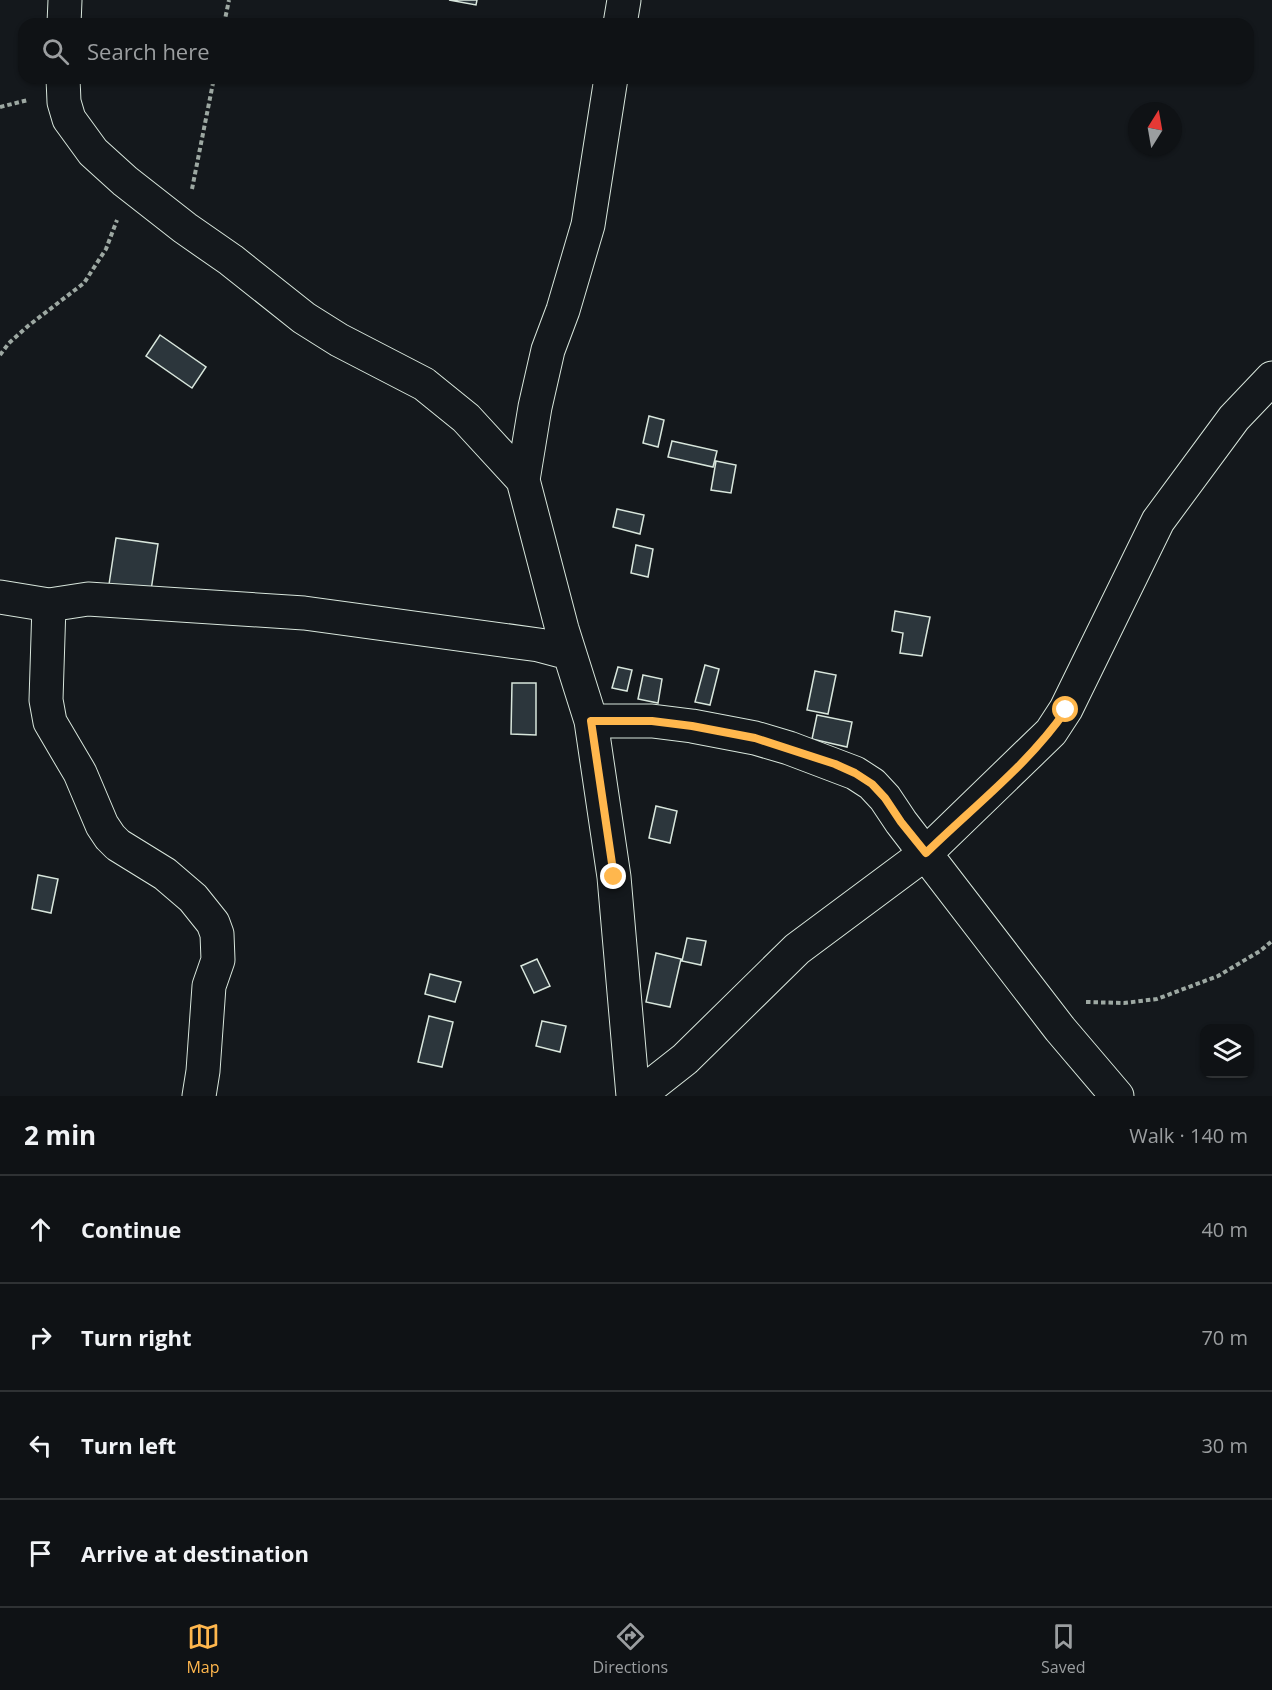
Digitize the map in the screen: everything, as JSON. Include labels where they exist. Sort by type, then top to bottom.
[{"type":"street","points":[[64,18],[65,0]]},
{"type":"street","points":[[621,18],[624,0]]},
{"type":"street","points":[[63,84],[64,102],[69,119],[93,152],[125,181],[304,318],[339,340],[424,384],[466,418],[523,480]]},
{"type":"street","points":[[610,84],[588,225],[563,310],[548,350],[535,407],[523,480],[569,653],[591,721],[614,877],[633,1096]]},
{"type":"street","points":[[638,1096],[686,1059],[797,949],[926,853],[1050,732],[1066,710],[1158,521],[1234,418],[1272,378]]},
{"type":"street","points":[[0,597],[49,605],[88,598],[304,614],[539,645],[569,653]]},
{"type":"street","points":[[49,605],[46,700],[50,722],[80,773],[102,825],[118,845],[165,874],[193,898],[213,923],[217,934],[218,960],[209,986],[199,1096]]},
{"type":"street","points":[[591,721],[652,721],[755,738],[835,764],[872,784],[885,798],[1037,1000],[1117,1096]]},
{"type":"path","points":[[225,18],[229,0]]},
{"type":"path","points":[[185,228],[213,84]]},
{"type":"path","points":[[0,355],[9,343],[28,326],[84,283],[106,249],[123,201],[125,181]]},
{"type":"path","points":[[1037,1000],[1124,1003],[1157,999],[1218,976],[1260,951],[1272,941]]},
{"type":"building","points":[[449,0],[477,0],[476,5]]},
{"type":"building","points":[[160,335],[206,367],[192,388],[146,356]]},
{"type":"building","points":[[649,416],[664,420],[658,447],[643,443]]},
{"type":"building","points":[[672,441],[717,451],[713,467],[668,457]]},
{"type":"building","points":[[716,461],[736,465],[731,493],[711,490]]},
{"type":"building","points":[[617,509],[644,515],[640,534],[613,527]]},
{"type":"building","points":[[116,538],[158,544],[150,597],[108,591]]},
{"type":"building","points":[[636,545],[653,549],[648,577],[631,573]]},
{"type":"building","points":[[895,611],[930,617],[922,656],[900,653],[903,633],[892,631]]},
{"type":"building","points":[[705,665],[719,669],[710,705],[695,702]]},
{"type":"building","points":[[618,667],[632,670],[627,691],[612,688]]},
{"type":"building","points":[[815,671],[836,675],[828,714],[807,710]]},
{"type":"building","points":[[643,675],[662,679],[658,703],[638,699]]},
{"type":"building","points":[[512,683],[536,683],[536,735],[511,734]]},
{"type":"building","points":[[817,715],[852,722],[847,747],[812,739]]},
{"type":"building","points":[[656,806],[677,811],[670,843],[649,838]]},
{"type":"building","points":[[38,875],[58,879],[51,913],[32,909]]},
{"type":"building","points":[[687,938],[706,941],[701,965],[682,961]]},
{"type":"building","points":[[656,953],[681,959],[670,1007],[646,1002]]},
{"type":"building","points":[[537,959],[550,986],[534,993],[521,966]]},
{"type":"building","points":[[430,974],[461,982],[455,1002],[425,994]]},
{"type":"building","points":[[429,1016],[453,1022],[442,1067],[418,1062]]},
{"type":"building","points":[[542,1021],[566,1026],[560,1052],[536,1046]]},
{"type":"route","points":[[614,877],[591,721],[652,721],[692,726],[755,738],[835,764],[872,784],[926,853],[1030,753],[1050,732],[1066,710]]}]
